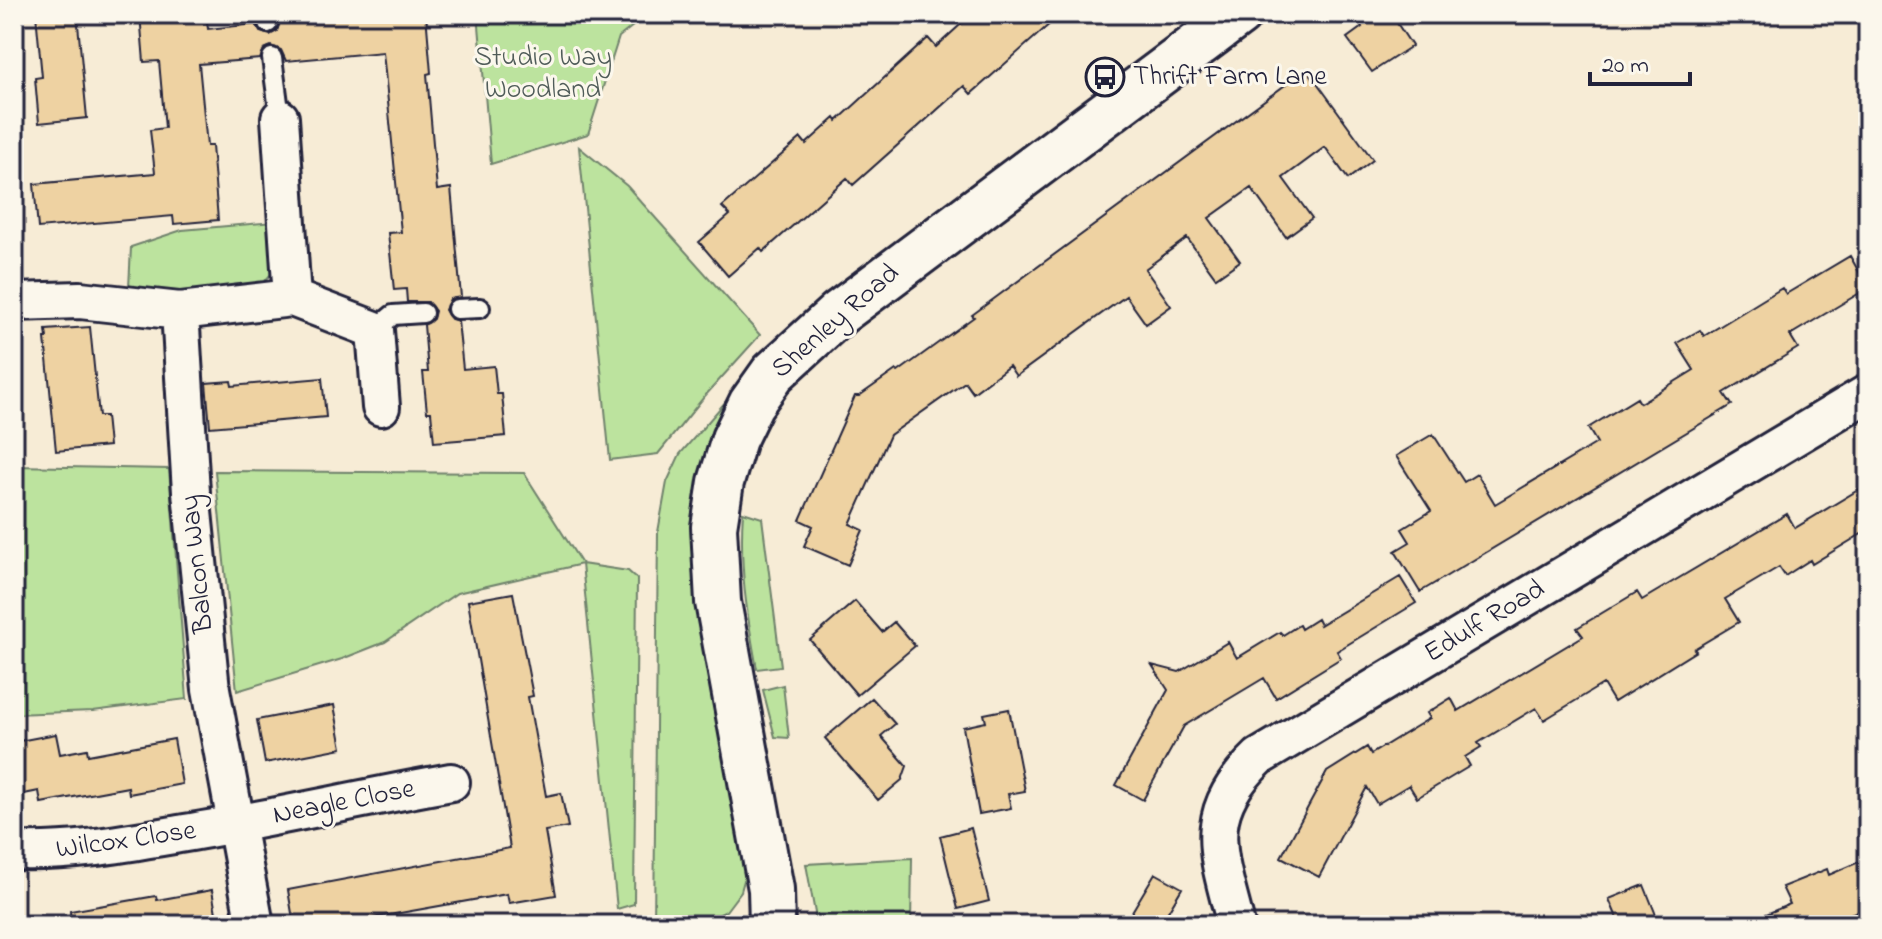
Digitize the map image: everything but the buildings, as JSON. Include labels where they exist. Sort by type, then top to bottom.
[{"type":"main road","name":"Shenley Road","points":[[772,925],[771,889],[718,602],[714,527],[721,482],[734,439],[751,404],[773,373],[839,313],[1239,14]]},
{"type":"street","points":[[280,118],[292,298]]},
{"type":"street","points":[[14,302],[80,300],[180,311],[292,298],[375,330],[381,407]]},
{"type":"street","name":"Balcon Way","points":[[180,311],[191,492],[211,689],[255,925]]},
{"type":"street","name":"Edulf Road","points":[[1236,925],[1219,856],[1219,828],[1226,797],[1239,777],[1259,757],[1868,393]]},
{"type":"street","name":"Neagle Close","points":[[237,824],[451,782]]},
{"type":"street","name":"Wilcox Close","points":[[14,851],[57,853],[237,824]]},
{"type":"lane","points":[[272,58],[280,118]]},
{"type":"lane","points":[[457,309],[480,308]]},
{"type":"lane","points":[[375,330],[393,315],[423,313]]},
{"type":"green space","name":"Studio Way Woodland","points":[[478,14],[648,14],[619,37],[588,134],[491,164]]},
{"type":"green space","points":[[579,147],[627,186],[760,335],[658,454],[610,460]]},
{"type":"green space","points":[[274,222],[272,273],[264,282],[251,287],[155,294],[129,288],[131,247],[182,230]]},
{"type":"green space","points":[[741,384],[711,448],[737,811],[745,877],[741,891],[726,911],[711,919],[654,925],[658,532],[667,482],[680,454]]},
{"type":"green space","points":[[14,466],[169,469],[187,699],[93,711],[14,714]]},
{"type":"green space","points":[[215,471],[524,473],[582,564],[457,593],[385,642],[342,659],[237,691]]},
{"type":"green space","points":[[743,512],[762,518],[781,666],[757,669],[745,591]]},
{"type":"green space","points":[[582,564],[628,571],[637,579],[634,904],[617,909]]},
{"type":"green space","points":[[783,685],[789,738],[775,737],[763,690]]},
{"type":"green space","points":[[912,858],[911,925],[813,925],[815,913],[806,864]]},
{"type":"place","name":"Thrift Farm Lane","points":[[1105,77]]}]
